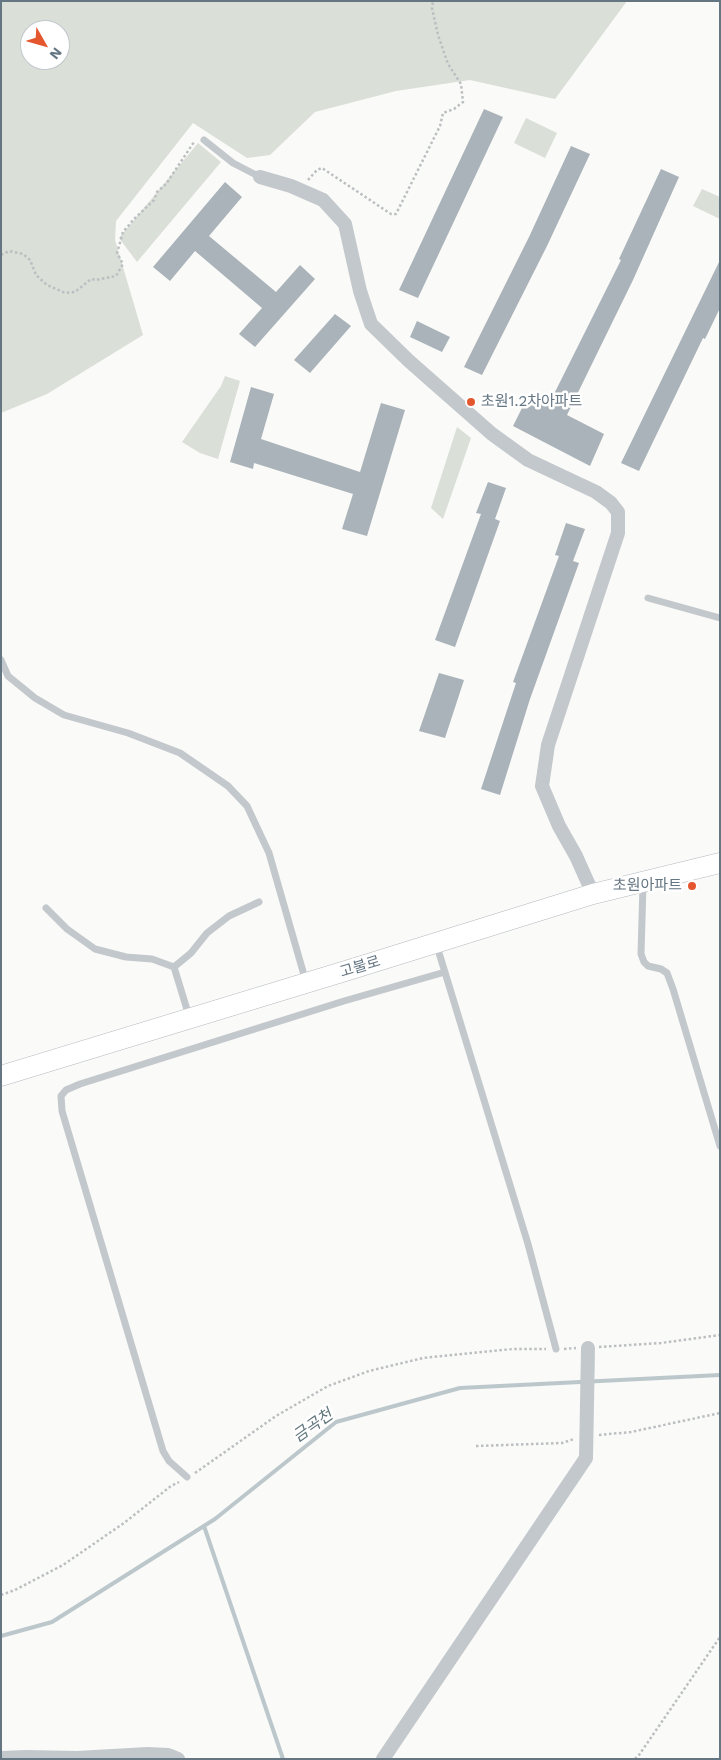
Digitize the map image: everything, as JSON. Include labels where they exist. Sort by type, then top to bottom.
[{"type":"main road","name":"고불로","points":[[1,1076],[593,894],[720,863]]},
{"type":"street","points":[[260,177],[300,190],[322,200],[345,224],[360,291],[371,324],[442,392],[492,434],[528,460],[596,492],[611,503],[618,512],[618,533],[548,745],[542,786],[558,826],[576,856],[593,894]]},
{"type":"street","points":[[383,1759],[586,1458],[588,1348]]},
{"type":"street","points":[[1,1758],[77,1758],[148,1754],[168,1755],[178,1759]]},
{"type":"lane","points":[[204,140],[233,163],[260,177]]},
{"type":"lane","points":[[648,598],[720,618]]},
{"type":"lane","points":[[1,660],[8,676],[35,698],[64,714],[180,753],[228,786],[247,806],[270,854],[307,983]]},
{"type":"lane","points":[[643,882],[641,954],[648,966],[661,969],[666,973],[673,989],[720,1146]]},
{"type":"lane","points":[[174,967],[191,953],[207,933],[229,916],[259,902]]},
{"type":"lane","points":[[46,908],[67,929],[95,950],[126,957],[152,959],[174,967]]},
{"type":"lane","points":[[436,943],[528,1244],[556,1349]]},
{"type":"lane","points":[[174,967],[190,1019]]},
{"type":"lane","points":[[187,1478],[169,1461],[163,1451],[62,1111],[61,1096],[66,1090],[80,1084],[335,1004],[445,972]]},
{"type":"path","points":[[300,190],[317,170],[322,168],[391,214],[396,214],[440,126],[443,113],[454,109],[462,102],[461,84],[448,64],[438,35],[432,8],[433,1]]},
{"type":"path","points":[[1,255],[9,251],[23,254],[30,260],[36,275],[47,285],[65,293],[75,292],[91,279],[96,280],[116,276],[123,264],[117,253],[124,232],[134,219],[154,200],[157,192],[175,172],[192,144],[201,138],[204,140]]},
{"type":"path","points":[[1,1595],[15,1590],[63,1565],[124,1524],[171,1486],[187,1478],[276,1416],[328,1386],[369,1371],[424,1358],[513,1349],[588,1348],[661,1343],[720,1335]]},
{"type":"path","points":[[635,1759],[720,1637]]},
{"type":"shaded area","points":[[1,1],[627,1],[555,99],[470,80],[396,91],[315,112],[270,155],[247,158],[193,123],[116,221],[115,240],[143,335],[47,394],[1,413]]},
{"type":"shaded area","points":[[526,118],[557,133],[545,158],[514,143]]},
{"type":"shaded area","points":[[198,143],[221,162],[137,262],[119,238]]},
{"type":"shaded area","points":[[702,189],[720,197],[720,219],[693,206]]},
{"type":"shaded area","points":[[225,376],[240,381],[218,459],[200,453],[182,442],[221,386]]},
{"type":"shaded area","points":[[457,427],[471,438],[443,519],[431,508]]},
{"type":"building","points":[[484,109],[503,117],[418,298],[399,290]]},
{"type":"building","points":[[571,146],[590,154],[547,246],[482,375],[464,367],[529,237]]},
{"type":"building","points":[[661,169],[679,177],[633,280],[567,415],[604,434],[590,466],[513,426],[528,396],[548,406],[621,260],[619,259]]},
{"type":"building","points":[[225,182],[242,197],[209,236],[276,292],[300,265],[315,279],[255,347],[239,334],[262,308],[195,251],[170,281],[153,267]]},
{"type":"building","points":[[720,260],[720,308],[705,339],[703,338],[639,471],[621,463]]},
{"type":"building","points":[[335,314],[351,326],[310,373],[294,360]]},
{"type":"building","points":[[417,321],[450,337],[442,352],[410,337]]},
{"type":"building","points":[[251,387],[274,394],[261,439],[360,472],[381,403],[405,410],[367,536],[342,529],[353,494],[254,463],[253,469],[230,462]]},
{"type":"building","points":[[488,482],[506,488],[495,519],[500,521],[455,647],[435,640],[481,514],[476,513]]},
{"type":"building","points":[[566,523],[585,529],[573,561],[579,563],[530,699],[500,795],[481,789],[516,683],[513,682],[559,556],[555,555]]},
{"type":"building","points":[[439,673],[464,680],[445,738],[419,731]]},
{"type":"waterway","name":"금곡천","points":[[1,1636],[52,1622],[215,1519],[336,1422],[460,1388],[720,1375]]},
{"type":"waterway","points":[[204,1526],[283,1759]]},
{"type":"place","name":"초원1.2차아파트","points":[[471,402]]},
{"type":"place","name":"초원아파트","points":[[692,886]]}]
